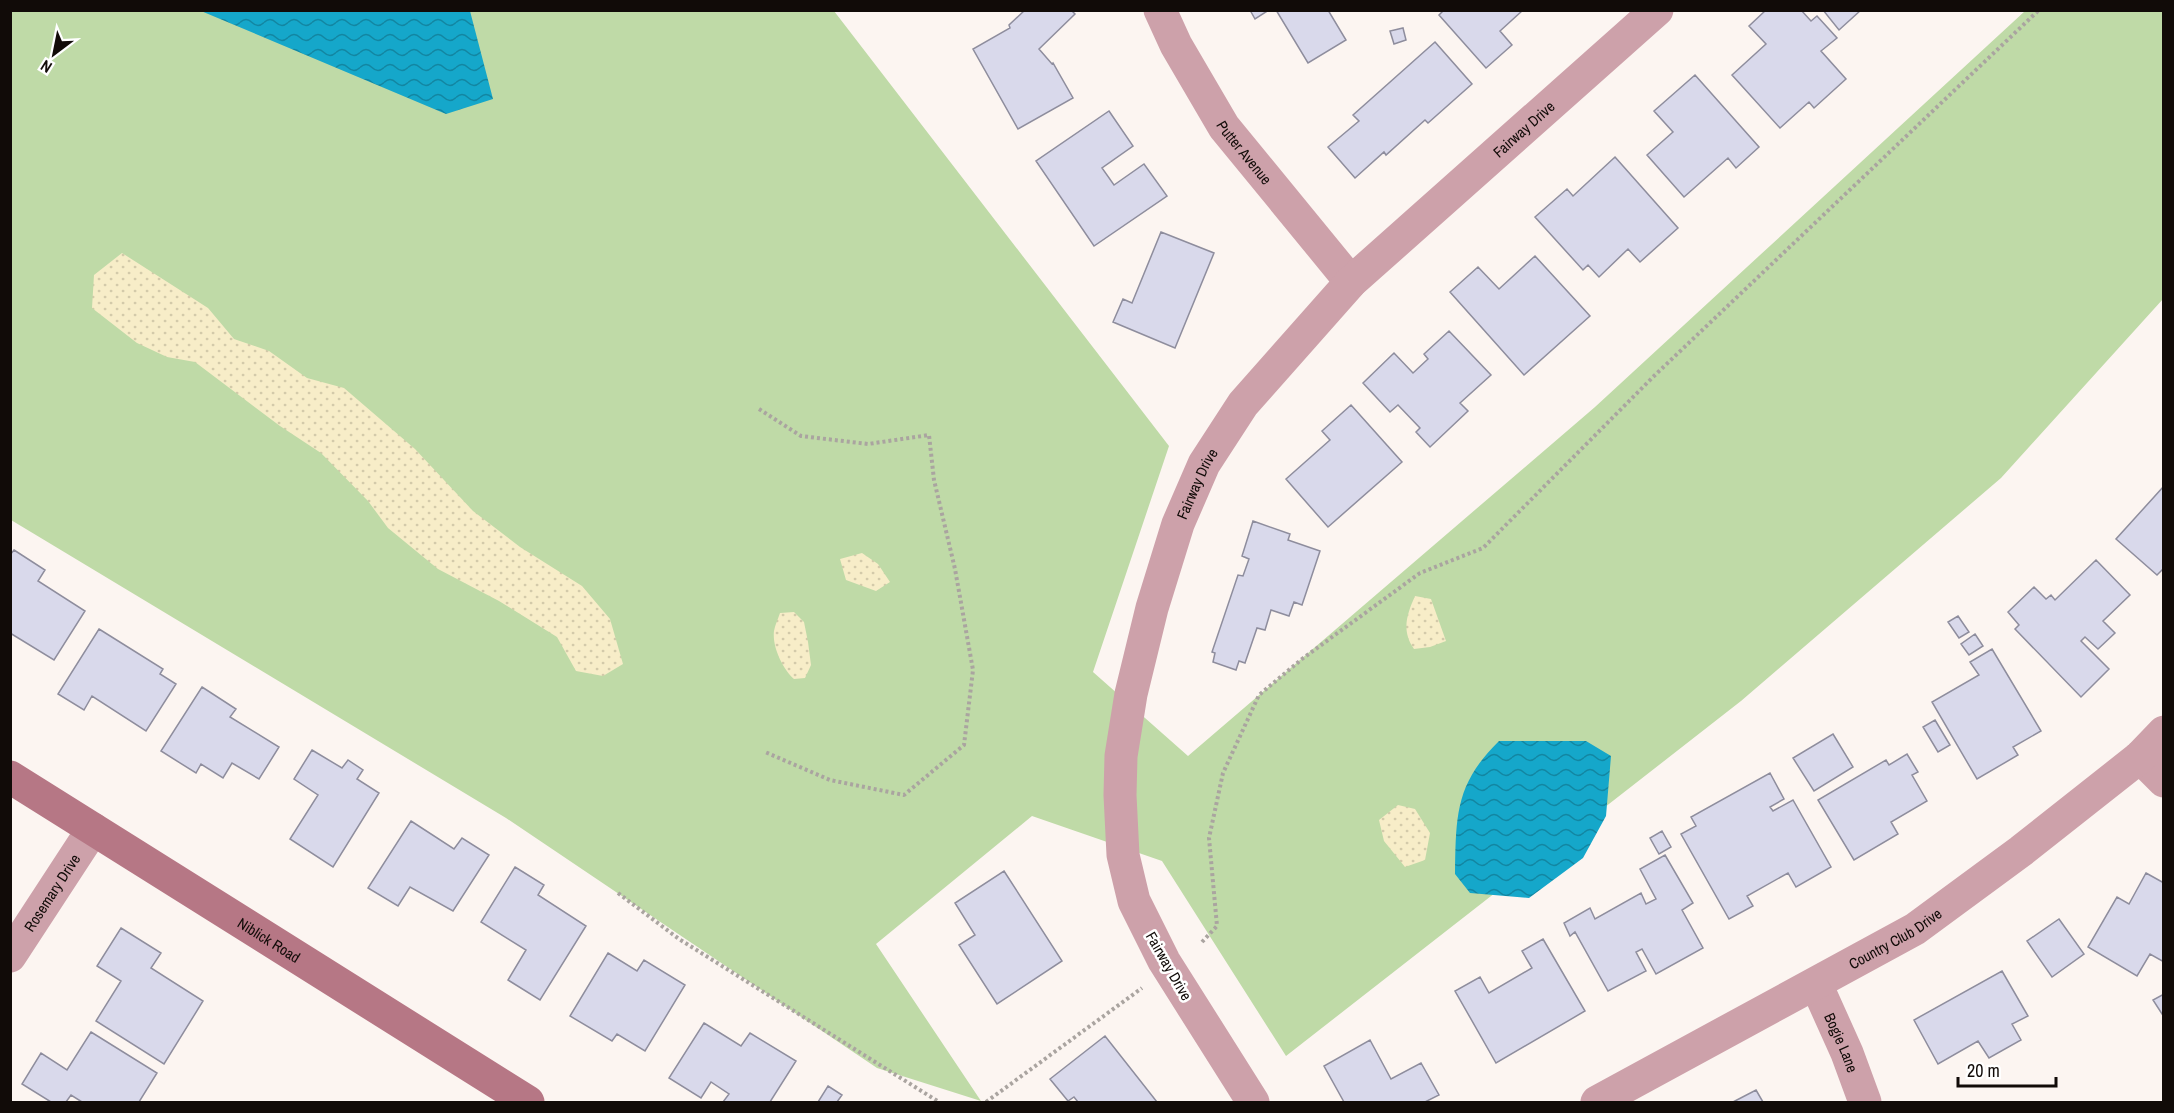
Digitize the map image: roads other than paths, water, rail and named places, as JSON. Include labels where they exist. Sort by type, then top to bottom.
[{"type":"main road","name":"Niblick Road","points":[[10,777],[528,1102]]},
{"type":"street","name":"Putter Avenue","points":[[1160,10],[1176,45],[1224,127],[1351,282]]},
{"type":"street","name":"Fairway Drive","points":[[1253,1102],[1164,961],[1134,901],[1123,855],[1121,756],[1131,694],[1152,608],[1178,524],[1204,464],[1243,404],[1351,282],[1657,10]]},
{"type":"street","name":"Country Club Drive","points":[[1598,1102],[1916,928],[2020,851],[2140,757],[2163,732]]},
{"type":"street","points":[[2140,757],[2163,781]]},
{"type":"street","name":"Rosemary Drive","points":[[10,956],[93,829]]},
{"type":"street","name":"Bogie Lane","points":[[1816,984],[1847,1053],[1865,1102]]},
{"type":"water","points":[[201,11],[470,11],[493,99],[446,114]]},
{"type":"water","points":[[1499,741],[1586,741],[1611,756],[1606,816],[1583,858],[1529,898],[1470,893],[1455,874],[1456,835],[1461,802],[1474,772]]}]
